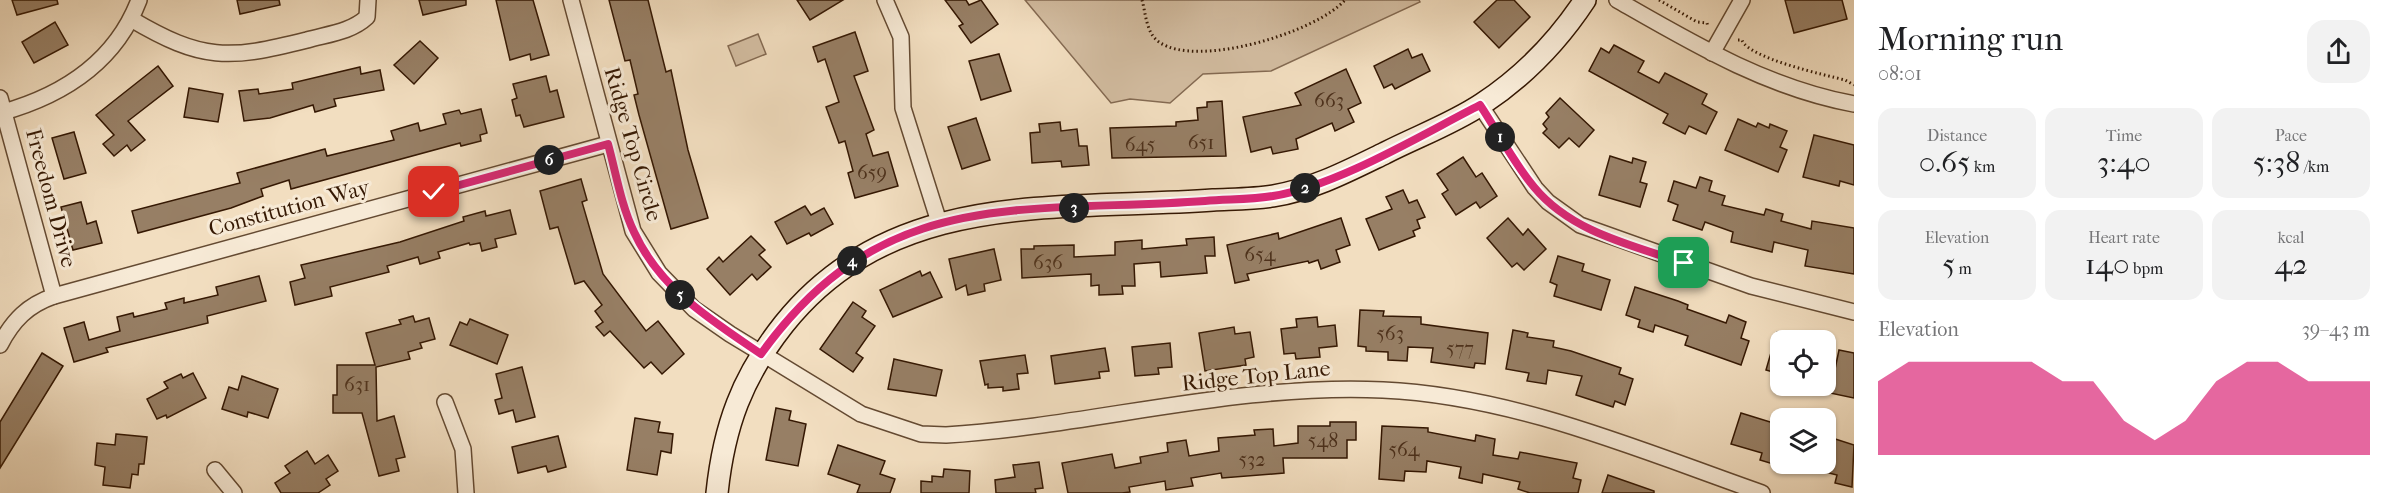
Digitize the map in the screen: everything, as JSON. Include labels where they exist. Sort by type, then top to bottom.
[{"type":"main road","points":[[717,493],[727,429],[752,368],[795,311],[818,287],[844,266],[874,248],[939,222],[995,211],[1200,201],[1272,196],[1298,191],[1361,165],[1480,105],[1540,56],[1567,27],[1585,0]]},
{"type":"street","points":[[1,107],[45,99],[78,79],[111,47],[130,19],[139,0]]},
{"type":"street","points":[[130,19],[186,47],[230,55],[273,48],[355,27],[367,17],[368,0]]},
{"type":"street","name":"Ridge Top Circle","points":[[571,0],[633,231],[659,273],[694,309],[761,354]]},
{"type":"street","points":[[885,0],[898,27],[902,46],[900,89],[903,108],[939,222]]},
{"type":"street","points":[[1617,0],[1712,53],[1788,87],[1854,104]]},
{"type":"street","points":[[1712,53],[1742,0]]},
{"type":"street","points":[[1480,105],[1535,188],[1548,202],[1580,225],[1751,286],[1854,312]]},
{"type":"street","name":"Freedom Drive","points":[[1,107],[54,296]]},
{"type":"street","name":"Constitution Way","points":[[0,345],[20,315],[34,304],[54,296],[608,144]]},
{"type":"street","name":"Ridge Top Lane","points":[[761,354],[861,414],[921,434],[975,434],[1255,396],[1338,389],[1384,390],[1435,395],[1525,412],[1762,493]]},
{"type":"street","points":[[445,402],[463,449],[466,493]]},
{"type":"street","points":[[215,470],[234,493]]},
{"type":"path","points":[[1142,0],[1146,21],[1157,41],[1170,48],[1210,51],[1234,50],[1316,22],[1334,12],[1345,0]]},
{"type":"path","points":[[1659,0],[1697,22],[1707,23],[1708,27]]},
{"type":"path","points":[[1738,40],[1742,40],[1746,47],[1762,55],[1845,80],[1854,85]]},
{"type":"shaded area","points":[[1025,0],[1419,0],[1420,2],[1271,71],[1203,74],[1170,103],[1130,99],[1111,103]]},
{"type":"shaded area","points":[[758,34],[766,54],[736,66],[728,46]]},
{"type":"building","points":[[12,0],[57,0],[58,4],[17,15]]},
{"type":"building","points":[[237,0],[279,0],[280,5],[240,14]]},
{"type":"building","points":[[419,0],[466,0],[466,5],[423,15]]},
{"type":"building","points":[[496,0],[533,0],[549,55],[531,60],[530,54],[510,60]]},
{"type":"building","points":[[609,0],[648,0],[666,72],[671,70],[688,150],[708,218],[671,229],[634,95],[638,94],[630,60],[625,61]]},
{"type":"building","points":[[797,0],[843,0],[810,20]]},
{"type":"building","points":[[945,0],[966,0],[969,5],[981,0],[998,24],[971,43],[959,26],[963,24]]},
{"type":"building","points":[[1497,0],[1514,0],[1530,17],[1499,48],[1474,22]]},
{"type":"building","points":[[1785,0],[1842,0],[1847,19],[1794,33]]},
{"type":"building","points":[[55,22],[68,45],[34,63],[22,42]]},
{"type":"building","points":[[855,32],[868,71],[854,76],[874,130],[866,134],[873,156],[888,152],[898,186],[855,198],[848,173],[853,171],[845,141],[839,143],[826,107],[839,102],[825,59],[818,62],[813,47]]},
{"type":"building","points":[[420,41],[438,58],[414,84],[394,65]]},
{"type":"building","points":[[1614,45],[1644,61],[1638,72],[1659,83],[1665,73],[1707,94],[1702,104],[1717,112],[1706,134],[1689,126],[1685,134],[1663,123],[1668,114],[1589,71],[1601,48],[1609,53]]},
{"type":"building","points":[[1408,49],[1412,58],[1422,54],[1430,71],[1395,89],[1392,84],[1384,88],[1374,66]]},
{"type":"building","points":[[999,54],[1011,91],[981,100],[969,61]]},
{"type":"building","points":[[158,66],[173,86],[128,121],[145,140],[131,151],[127,145],[114,156],[103,144],[114,135],[96,115]]},
{"type":"building","points":[[360,67],[361,74],[380,70],[384,90],[334,99],[336,106],[315,112],[313,105],[270,118],[244,121],[239,91],[258,89],[259,94],[293,89],[292,83]]},
{"type":"building","points":[[1346,69],[1361,103],[1348,109],[1354,122],[1335,131],[1332,123],[1296,139],[1298,149],[1273,154],[1271,147],[1251,152],[1243,117],[1301,105],[1295,93]]},
{"type":"building","points":[[546,76],[550,92],[557,90],[564,117],[524,127],[520,115],[516,116],[512,100],[517,98],[513,84]]},
{"type":"building","points":[[189,88],[223,94],[218,122],[184,117]]},
{"type":"building","points":[[1560,98],[1594,130],[1579,147],[1569,138],[1559,148],[1543,133],[1547,129],[1543,124],[1549,117],[1546,113]]},
{"type":"building","points":[[1222,101],[1226,156],[1112,158],[1110,128],[1176,126],[1176,122],[1198,120],[1197,108],[1207,107],[1207,102]]},
{"type":"building","points":[[481,109],[487,133],[480,135],[481,141],[461,146],[460,143],[291,189],[289,180],[261,189],[263,196],[231,208],[138,233],[132,211],[240,183],[237,173],[325,149],[327,156],[394,140],[391,131],[418,123],[420,131],[446,124],[443,114],[459,110],[461,114]]},
{"type":"building","points":[[976,118],[990,160],[962,169],[948,127]]},
{"type":"building","points":[[1738,119],[1756,127],[1758,123],[1769,128],[1770,124],[1787,131],[1780,147],[1787,150],[1778,172],[1725,150]]},
{"type":"building","points":[[1060,122],[1061,131],[1077,129],[1079,146],[1087,146],[1089,165],[1062,167],[1061,161],[1032,163],[1030,133],[1040,132],[1039,124]]},
{"type":"building","points":[[74,132],[86,173],[64,179],[52,138]]},
{"type":"building","points":[[1814,135],[1854,145],[1854,185],[1840,181],[1839,186],[1803,177]]},
{"type":"building","points":[[1610,156],[1632,163],[1633,158],[1646,162],[1640,182],[1647,184],[1640,207],[1599,195]]},
{"type":"building","points":[[1463,157],[1476,177],[1482,173],[1497,196],[1480,208],[1476,202],[1456,215],[1442,194],[1448,190],[1437,174]]},
{"type":"building","points":[[1700,177],[1712,181],[1709,191],[1725,196],[1722,205],[1764,215],[1766,209],[1783,214],[1781,221],[1811,229],[1812,221],[1854,228],[1854,274],[1805,266],[1808,250],[1774,242],[1772,252],[1731,242],[1733,232],[1705,222],[1702,230],[1673,220],[1678,205],[1668,201],[1674,181],[1696,188]]},
{"type":"building","points":[[581,179],[587,200],[582,202],[603,274],[646,331],[658,321],[684,354],[662,374],[651,362],[644,368],[610,331],[604,336],[596,327],[603,322],[595,311],[602,305],[584,281],[575,284],[558,227],[550,229],[540,191]]},
{"type":"building","points":[[1403,190],[1409,203],[1417,200],[1425,217],[1417,220],[1420,228],[1413,231],[1415,236],[1379,250],[1366,219],[1392,209],[1386,197]]},
{"type":"building","points":[[81,202],[87,224],[96,221],[102,243],[73,250],[61,207]]},
{"type":"building","points":[[805,206],[811,215],[824,208],[833,224],[811,236],[809,233],[787,244],[775,222]]},
{"type":"building","points":[[510,210],[516,234],[495,239],[497,247],[482,251],[480,243],[470,245],[469,243],[438,252],[440,258],[420,264],[418,257],[387,266],[389,272],[330,287],[332,296],[295,305],[290,282],[305,278],[301,265],[400,242],[464,221],[463,217],[485,211],[486,216]]},
{"type":"building","points":[[1341,218],[1350,245],[1336,250],[1340,262],[1321,269],[1318,260],[1309,263],[1308,261],[1247,274],[1249,280],[1235,283],[1227,245],[1278,233],[1279,239]]},
{"type":"building","points":[[1508,218],[1523,235],[1528,229],[1546,249],[1524,270],[1517,263],[1512,267],[1487,238]]},
{"type":"building","points":[[751,236],[765,250],[759,255],[771,267],[757,280],[752,274],[730,295],[707,269],[719,257],[723,262]]},
{"type":"building","points":[[1214,237],[1215,256],[1205,256],[1207,273],[1161,277],[1160,262],[1134,264],[1135,286],[1122,286],[1123,294],[1099,295],[1099,285],[1091,286],[1091,274],[1022,278],[1021,249],[1034,249],[1034,246],[1074,245],[1074,257],[1115,255],[1115,242],[1142,240],[1142,249],[1187,245],[1186,239]]},
{"type":"building","points":[[994,249],[1001,280],[984,284],[985,291],[968,295],[966,285],[956,290],[949,259]]},
{"type":"building","points":[[1558,256],[1584,264],[1582,271],[1610,280],[1601,310],[1554,296],[1557,285],[1550,282]]},
{"type":"building","points":[[920,271],[922,276],[930,272],[942,297],[893,317],[880,290]]},
{"type":"building","points":[[259,276],[266,301],[207,316],[208,323],[106,348],[108,352],[74,362],[64,328],[84,322],[89,340],[120,331],[117,317],[133,313],[134,317],[167,309],[165,303],[184,298],[184,303],[218,295],[216,287]]},
{"type":"building","points":[[1635,287],[1678,301],[1688,305],[1687,309],[1726,323],[1729,315],[1746,322],[1741,338],[1749,341],[1741,365],[1685,345],[1688,336],[1655,325],[1653,332],[1638,327],[1640,320],[1626,315]]},
{"type":"building","points":[[853,302],[866,311],[862,317],[875,326],[856,353],[863,358],[853,372],[820,349]]},
{"type":"building","points":[[1360,310],[1384,311],[1383,316],[1421,317],[1421,324],[1488,333],[1485,364],[1475,363],[1474,368],[1431,362],[1433,348],[1408,347],[1407,361],[1388,360],[1388,352],[1366,351],[1366,347],[1358,346]]},
{"type":"building","points":[[413,316],[415,322],[429,318],[435,339],[420,343],[422,348],[408,352],[410,359],[376,367],[377,421],[394,416],[405,457],[396,459],[399,471],[379,476],[362,413],[333,413],[333,395],[337,395],[337,365],[375,365],[366,333],[401,324],[399,320]]},
{"type":"building","points":[[1317,317],[1318,327],[1335,325],[1337,346],[1319,348],[1320,357],[1296,359],[1295,353],[1284,354],[1281,329],[1297,327],[1296,319]]},
{"type":"building","points":[[470,319],[508,335],[497,364],[450,345],[460,322],[467,325]]},
{"type":"building","points":[[1234,327],[1235,334],[1250,332],[1254,357],[1245,359],[1246,365],[1205,371],[1199,333]]},
{"type":"building","points":[[1513,330],[1528,333],[1527,337],[1554,341],[1553,347],[1621,368],[1619,374],[1633,379],[1625,405],[1615,401],[1613,407],[1576,395],[1582,376],[1548,370],[1546,384],[1527,381],[1529,373],[1506,369]]},
{"type":"building","points":[[1170,343],[1172,367],[1158,368],[1159,374],[1135,376],[1132,347]]},
{"type":"building","points":[[1105,348],[1109,371],[1099,372],[1100,378],[1055,384],[1051,356]]},
{"type":"building","points":[[1839,350],[1854,353],[1854,398],[1836,394],[1836,364]]},
{"type":"building","points":[[42,353],[63,366],[0,468],[0,422]]},
{"type":"building","points":[[1025,355],[1028,373],[1017,374],[1019,389],[1003,391],[1003,387],[988,388],[988,384],[985,385],[980,361]]},
{"type":"building","points":[[1770,356],[1770,371],[1766,370]]},
{"type":"building","points":[[894,359],[942,370],[936,396],[888,389]]},
{"type":"building","points":[[522,367],[535,417],[516,422],[513,410],[499,414],[495,400],[502,398],[496,374]]},
{"type":"building","points":[[193,373],[206,398],[167,418],[166,415],[157,419],[147,399],[168,388],[164,382],[181,374],[183,378]]},
{"type":"building","points":[[242,376],[278,389],[268,418],[248,412],[247,417],[222,409],[229,387],[238,390]]},
{"type":"building","points":[[776,408],[791,411],[789,420],[806,424],[798,466],[766,460]]},
{"type":"building","points":[[1741,413],[1770,422],[1770,463],[1760,460],[1762,453],[1731,444]]},
{"type":"building","points":[[635,418],[660,422],[658,432],[673,434],[671,453],[661,451],[657,475],[627,470]]},
{"type":"building","points":[[1330,422],[1356,422],[1356,440],[1347,440],[1347,458],[1283,458],[1284,473],[1222,478],[1221,473],[1191,478],[1193,486],[1166,490],[1165,481],[1129,487],[1130,492],[1122,493],[1068,493],[1062,463],[1112,454],[1115,468],[1141,463],[1140,457],[1168,452],[1167,443],[1186,440],[1189,456],[1219,451],[1218,438],[1255,435],[1254,430],[1273,429],[1274,446],[1298,443],[1298,426],[1330,426]]},
{"type":"building","points":[[1382,426],[1428,428],[1428,432],[1475,441],[1476,435],[1495,439],[1493,455],[1518,459],[1520,452],[1577,463],[1573,478],[1581,480],[1578,493],[1530,493],[1518,489],[1520,482],[1483,474],[1482,483],[1459,478],[1461,467],[1427,461],[1426,472],[1405,471],[1404,481],[1379,479]]},
{"type":"building","points":[[116,434],[147,437],[144,464],[139,464],[138,475],[132,474],[130,488],[103,485],[105,467],[95,465],[97,443],[115,445]]},
{"type":"building","points":[[558,436],[566,467],[548,472],[546,466],[518,473],[512,447]]},
{"type":"building","points":[[1836,439],[1854,445],[1852,487],[1835,483],[1837,475],[1833,474],[1836,474]]},
{"type":"building","points":[[838,445],[885,461],[880,474],[895,479],[890,493],[857,493],[860,485],[828,474]]},
{"type":"building","points":[[307,451],[315,464],[328,455],[338,471],[326,479],[330,485],[318,493],[281,493],[275,483],[290,473],[285,466]]},
{"type":"building","points":[[1039,462],[1043,488],[1035,489],[1036,493],[996,493],[995,480],[1015,477],[1013,465]]},
{"type":"building","points":[[944,469],[970,471],[969,493],[921,493],[921,481],[932,482],[932,476],[943,477]]},
{"type":"building","points":[[1608,475],[1654,491],[1654,493],[1602,493]]},
{"type":"route","points":[[434,192],[608,144],[633,231],[659,273],[694,309],[761,354],[772,338],[818,287],[844,266],[904,234],[939,222],[995,211],[1188,202],[1272,196],[1298,191],[1361,165],[1480,105],[1523,173],[1548,202],[1563,214],[1598,233],[1684,263]]}]
